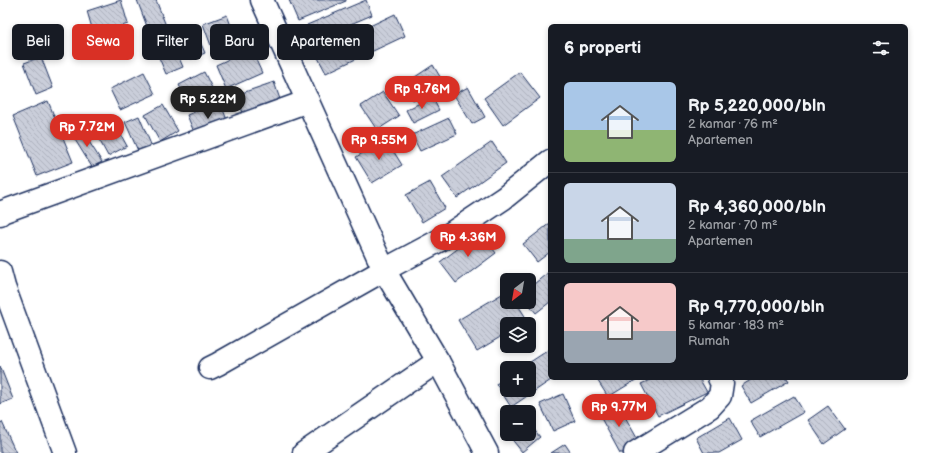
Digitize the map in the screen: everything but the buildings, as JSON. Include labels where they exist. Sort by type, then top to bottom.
[{"type":"street","points":[[262,0],[384,270],[438,361],[487,453]]},
{"type":"street","points":[[0,214],[17,206],[308,101]]},
{"type":"street","points":[[210,368],[444,238],[504,198],[548,163]]},
{"type":"street","points":[[1,282],[65,453]]},
{"type":"street","points":[[304,453],[438,361]]},
{"type":"street","points":[[635,453],[710,407],[720,396],[722,383],[720,380]]}]
